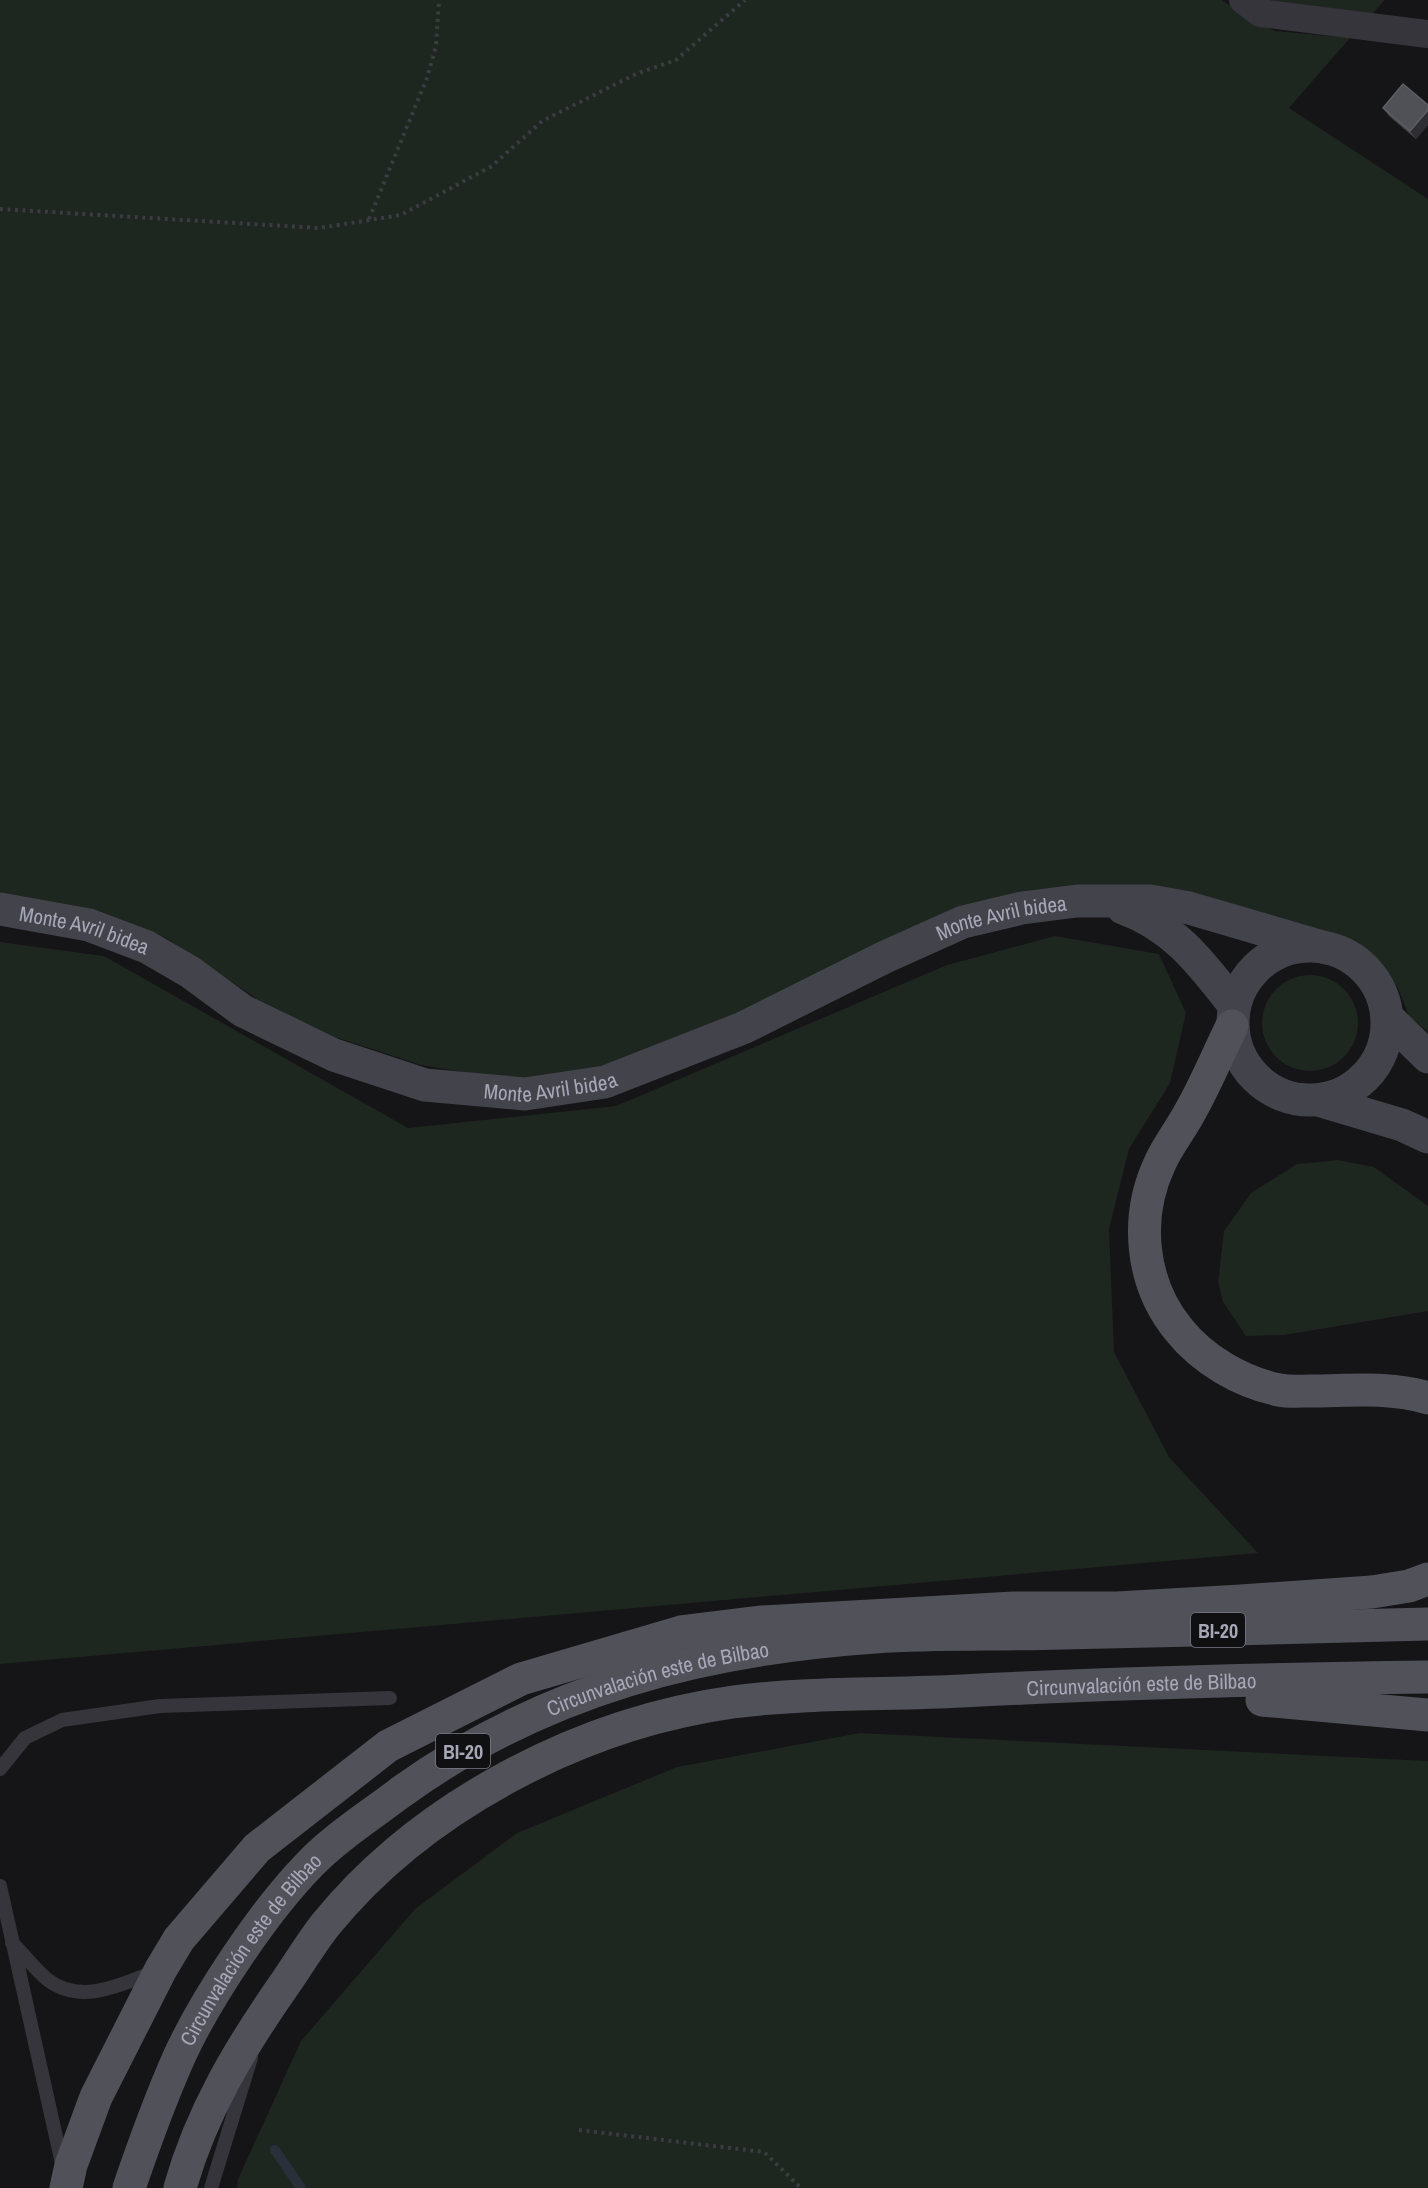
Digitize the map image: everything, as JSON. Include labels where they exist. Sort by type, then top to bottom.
[{"type":"main road","points":[[1233,1015],[1191,1111],[1160,1164],[1148,1203],[1144,1241],[1152,1286],[1164,1312],[1198,1351],[1242,1378],[1280,1390],[1407,1392],[1428,1398]]},
{"type":"main road","points":[[66,2187],[71,2165],[96,2097],[161,1969],[179,1939],[257,1848],[388,1746],[521,1679],[681,1632],[762,1622],[1014,1608],[1116,1608],[1372,1592],[1409,1586],[1428,1579]]},
{"type":"main road","points":[[1008,1635],[1116,1608]]},
{"type":"main road","name":"Circunvalación este de Bilbao","points":[[129,2188],[180,2054],[211,2000],[259,1927],[310,1864],[368,1816],[438,1766],[517,1721],[562,1701],[672,1666],[770,1648],[865,1638],[1428,1624]]},
{"type":"main road","name":"Circunvalación este de Bilbao","points":[[180,2188],[198,2134],[229,2070],[266,2011],[326,1924],[380,1868],[441,1819],[488,1788],[589,1739],[650,1719],[734,1702],[1047,1685],[1428,1677]]},
{"type":"main road","points":[[1047,1685],[1269,1700],[1428,1715]]},
{"type":"street","points":[[1243,0],[1260,13],[1428,34]]},
{"type":"street","name":"Monte Avril bidea","points":[[0,909],[89,925],[147,947],[190,972],[243,1011],[334,1055],[425,1085],[525,1094],[605,1082],[733,1033],[885,957],[963,922],[1050,903],[1150,901],[1189,908],[1326,948]]},
{"type":"street","name":"Monte Avril bidea","points":[[1104,902],[1145,916],[1168,930],[1196,957],[1233,1015]]},
{"type":"street","points":[[1306,946],[1326,948],[1345,954],[1362,965],[1375,980],[1383,998],[1387,1017],[1386,1037],[1380,1056],[1369,1073],[1355,1087],[1337,1096],[1318,1100],[1297,1100],[1277,1093],[1259,1082],[1245,1065],[1236,1047],[1233,1015],[1242,987],[1253,970],[1268,958],[1287,950],[1306,946]]},
{"type":"street","points":[[1387,1017],[1428,1057]]},
{"type":"street","points":[[1318,1100],[1402,1125],[1428,1137]]},
{"type":"lane","points":[[0,1769],[25,1738],[62,1720],[160,1706],[390,1698]]},
{"type":"lane","points":[[0,1886],[66,2187]]},
{"type":"lane","points":[[11,1941],[48,1980],[85,1993],[112,1988],[161,1969]]},
{"type":"lane","points":[[211,2188],[266,2011]]},
{"type":"path","points":[[369,220],[427,78],[436,46],[439,0]]},
{"type":"path","points":[[0,209],[319,228],[401,215],[492,166],[542,121],[636,74],[676,60],[745,0]]},
{"type":"path","points":[[579,2130],[764,2152],[801,2188]]},
{"type":"shaded area","points":[[0,0],[1222,0],[1248,19],[1275,31],[1350,38],[1289,108],[1428,199],[1428,1032],[1409,1016],[1398,988],[1374,958],[1341,936],[1232,904],[1068,888],[739,1014],[633,1059],[572,1076],[512,1080],[421,1065],[335,1037],[269,1007],[166,938],[100,911],[0,894]]},
{"type":"shaded area","points":[[1265,0],[1385,0],[1371,15]]},
{"type":"shaded area","points":[[1055,936],[1159,954],[1186,1013],[1170,1083],[1129,1149],[1109,1229],[1114,1352],[1169,1457],[1258,1553],[0,1664],[0,942],[104,956],[408,1128],[616,1106],[947,965]]},
{"type":"shaded area","points":[[1310,975],[1328,979],[1344,989],[1354,1005],[1358,1023],[1354,1041],[1344,1057],[1328,1067],[1310,1071],[1292,1067],[1276,1057],[1266,1041],[1262,1023],[1266,1005],[1276,989],[1292,979]]},
{"type":"shaded area","points":[[1338,1160],[1374,1167],[1428,1206],[1428,1311],[1284,1335],[1246,1336],[1223,1302],[1218,1282],[1224,1231],[1251,1193],[1297,1164]]},
{"type":"shaded area","points":[[860,1733],[1428,1761],[1428,2188],[237,2188],[238,2179],[301,2041],[415,1909],[517,1833],[677,1767]]},
{"type":"building","points":[[1403,84],[1428,105],[1428,110],[1410,131],[1383,108]]},
{"type":"waterway","points":[[275,2150],[301,2188]]}]
